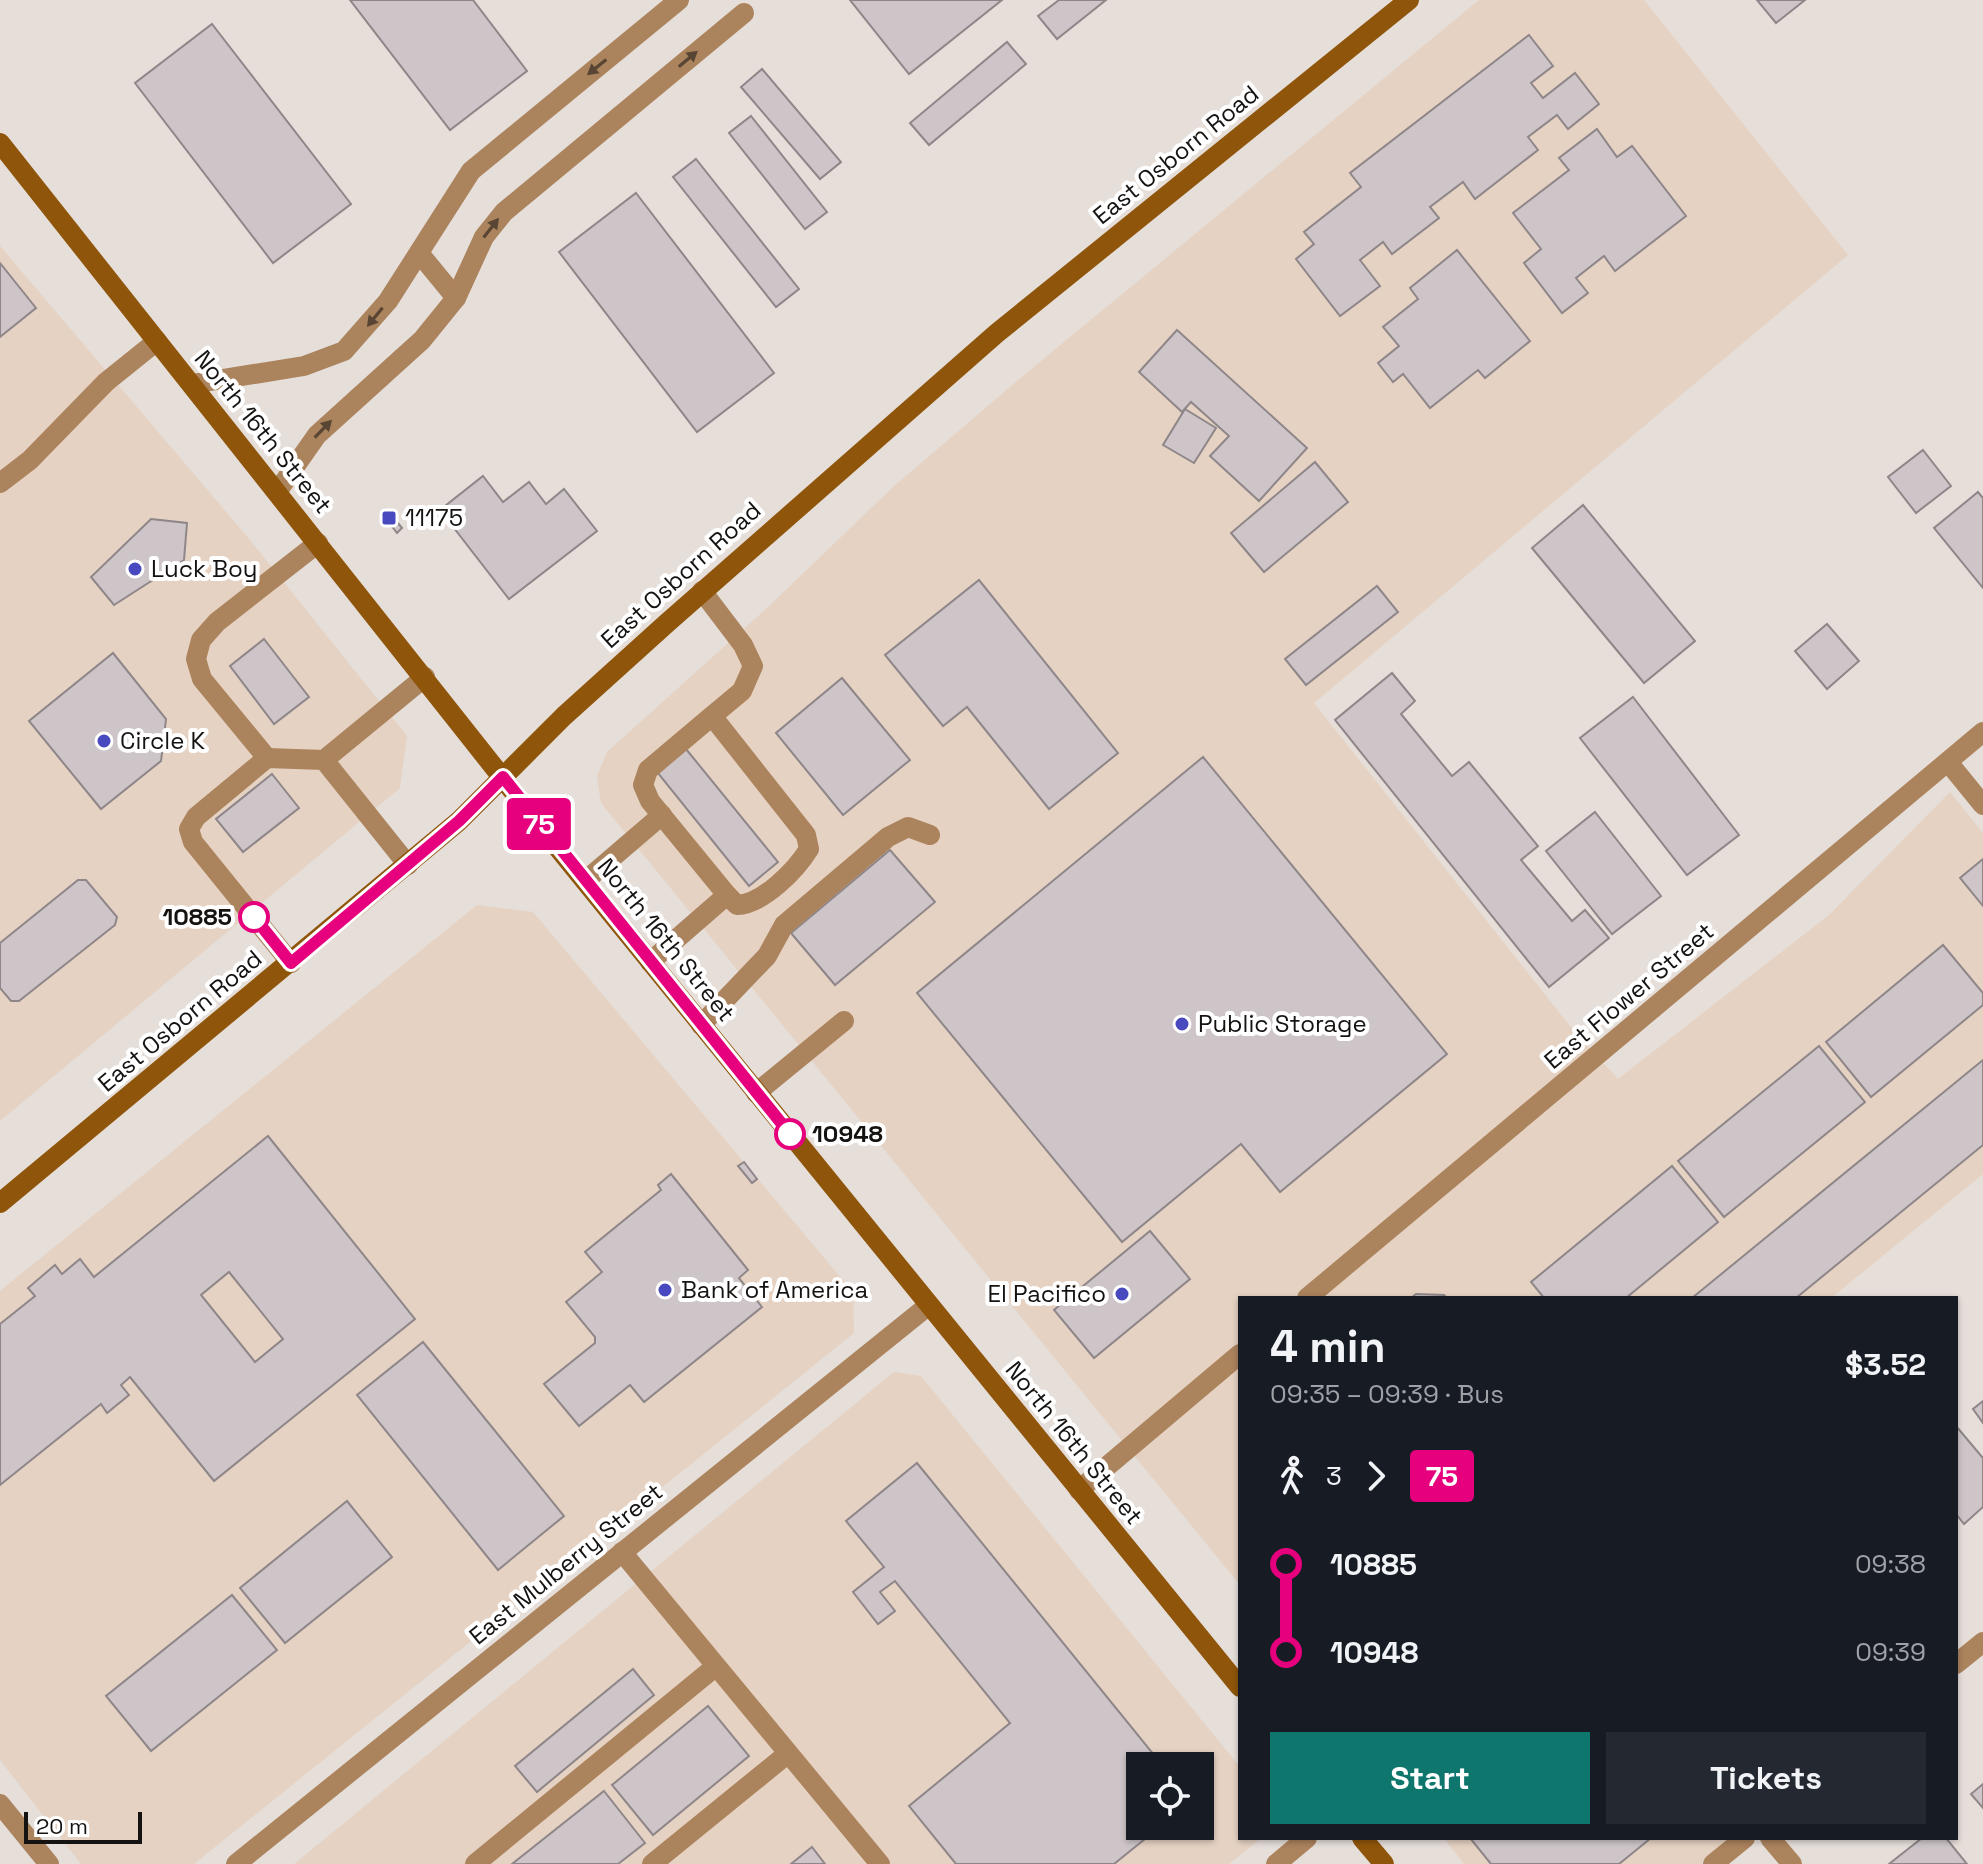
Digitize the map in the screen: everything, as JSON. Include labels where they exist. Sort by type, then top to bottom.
[{"type":"main road","name":"East Osborn Road","points":[[0,1203],[408,865],[564,716],[702,591],[997,333],[1409,0]]},
{"type":"main road","name":"North 16th Street","points":[[0,143],[650,962],[1238,1685]]},
{"type":"main road","points":[[1364,1840],[1384,1864]]},
{"type":"street","points":[[192,384],[304,366],[344,351],[388,301],[471,171],[679,0]]},
{"type":"street","points":[[277,492],[317,435],[422,340],[456,298],[484,237],[504,212],[744,13]]},
{"type":"street","points":[[419,253],[456,298]]},
{"type":"street","points":[[0,483],[30,460],[106,382],[157,341]]},
{"type":"street","points":[[267,758],[202,679],[196,659],[201,640],[217,622],[318,543]]},
{"type":"street","points":[[702,591],[743,645],[753,666],[742,691],[712,716],[648,770],[643,785],[662,815],[727,895],[737,905],[750,905],[800,863],[809,849],[806,835],[712,716]]},
{"type":"street","points":[[291,963],[193,842],[189,829],[196,817],[267,758],[324,760],[425,677]]},
{"type":"street","name":"East Flower Street","points":[[1309,1296],[1983,732]]},
{"type":"street","points":[[324,760],[408,865]]},
{"type":"street","points":[[1948,762],[1983,805]]},
{"type":"street","points":[[585,881],[662,815]]},
{"type":"street","points":[[701,1025],[767,956],[784,925],[888,837],[908,827],[930,835]]},
{"type":"street","points":[[650,962],[727,895]]},
{"type":"street","points":[[756,1093],[844,1021]]},
{"type":"street","name":"East Mulberry Street","points":[[236,1864],[929,1305]]},
{"type":"street","points":[[1079,1490],[1238,1356]]},
{"type":"street","points":[[622,1552],[786,1755],[880,1864]]},
{"type":"street","points":[[1958,1662],[1983,1642]]},
{"type":"street","points":[[475,1864],[715,1667]]},
{"type":"street","points":[[652,1864],[786,1755]]},
{"type":"street","points":[[0,1804],[49,1864]]},
{"type":"street","points":[[1276,1864],[1305,1840]]},
{"type":"street","points":[[1713,1864],[1743,1840]]},
{"type":"street","points":[[1772,1840],[1792,1864]]},
{"type":"shaded area","points":[[1479,0],[1644,0],[1848,255],[1314,703],[1577,1035],[1618,1079],[1829,915],[1950,792],[1983,833],[1983,1174],[1833,1296],[1238,1296],[1238,1583],[601,803],[597,776],[607,752],[766,609],[893,487],[1024,375]]},
{"type":"shaded area","points":[[0,246],[250,540],[407,736],[400,788],[0,1121]]},
{"type":"shaded area","points":[[477,905],[533,912],[853,1292],[854,1333],[194,1864],[81,1864],[0,1760],[0,1291]]},
{"type":"shaded area","points":[[894,1372],[921,1376],[1238,1765],[1238,1840],[1259,1840],[1229,1864],[294,1864]]},
{"type":"shaded area","points":[[1446,1840],[1731,1840],[1701,1864],[1464,1864]]},
{"type":"building","points":[[350,0],[473,0],[527,71],[450,130]]},
{"type":"building","points":[[850,0],[1002,0],[909,74]]},
{"type":"building","points":[[1059,0],[1106,0],[1057,39],[1038,16]]},
{"type":"building","points":[[1757,0],[1805,0],[1776,23]]},
{"type":"building","points":[[212,24],[351,204],[273,263],[135,83]]},
{"type":"building","points":[[1529,35],[1553,66],[1531,83],[1543,98],[1575,73],[1599,104],[1568,129],[1557,115],[1528,137],[1538,150],[1475,199],[1463,182],[1430,207],[1439,218],[1392,254],[1383,242],[1360,260],[1380,286],[1340,316],[1296,259],[1314,244],[1304,232],[1361,187],[1350,173]]},
{"type":"building","points":[[1007,42],[1026,64],[929,145],[910,123]]},
{"type":"building","points":[[762,69],[841,162],[820,179],[741,87]]},
{"type":"building","points":[[751,116],[827,212],[805,229],[729,133]]},
{"type":"building","points":[[1597,129],[1617,157],[1632,146],[1686,216],[1615,271],[1604,256],[1576,278],[1588,293],[1562,313],[1524,263],[1541,249],[1513,213],[1569,170],[1559,158]]},
{"type":"building","points":[[696,159],[799,289],[776,307],[673,177]]},
{"type":"building","points":[[636,193],[774,373],[697,432],[559,252]]},
{"type":"building","points":[[1457,250],[1530,341],[1485,378],[1478,370],[1430,408],[1403,374],[1393,382],[1378,363],[1399,346],[1383,327],[1418,299],[1410,288]]},
{"type":"building","points":[[0,263],[36,308],[0,337]]},
{"type":"building","points":[[1177,330],[1307,448],[1259,501],[1210,456],[1229,436],[1191,402],[1182,412],[1139,372]]},
{"type":"building","points":[[1185,409],[1216,428],[1194,463],[1163,445]]},
{"type":"building","points":[[1923,450],[1951,486],[1916,513],[1888,477]]},
{"type":"building","points":[[1315,462],[1348,502],[1264,572],[1231,533]]},
{"type":"building","points":[[483,476],[503,502],[529,482],[546,504],[564,489],[597,531],[509,599],[440,510]]},
{"type":"building","points":[[1978,492],[1983,498],[1983,588],[1934,528]]},
{"type":"building","points":[[1583,505],[1695,641],[1644,683],[1532,548]]},
{"type":"building","points":[[389,512],[402,528],[397,533],[384,516]]},
{"type":"building","name":"Luck Boy","points":[[151,519],[187,523],[184,560],[114,605],[91,577]]},
{"type":"building","points":[[979,580],[1118,753],[1049,809],[967,707],[943,726],[885,655]]},
{"type":"building","points":[[1377,586],[1398,612],[1306,685],[1285,659]]},
{"type":"building","points":[[1827,624],[1859,661],[1827,689],[1795,651]]},
{"type":"building","points":[[264,639],[309,697],[274,724],[230,666]]},
{"type":"building","name":"Circle K","points":[[113,653],[166,719],[161,761],[101,809],[29,721]]},
{"type":"building","points":[[1392,673],[1415,701],[1401,714],[1452,776],[1469,762],[1538,846],[1521,860],[1572,921],[1585,910],[1609,938],[1549,987],[1335,720]]},
{"type":"building","points":[[842,678],[910,760],[843,815],[776,733]]},
{"type":"building","points":[[1633,697],[1739,835],[1687,875],[1580,738]]},
{"type":"building","points":[[686,749],[778,862],[749,886],[657,772]]},
{"type":"building","name":"Public Storage","points":[[1203,757],[1447,1054],[1280,1192],[1241,1144],[1122,1242],[917,993]]},
{"type":"building","points":[[272,774],[299,808],[243,852],[216,819]]},
{"type":"building","points":[[1595,812],[1661,896],[1612,934],[1546,851]]},
{"type":"building","points":[[890,850],[935,902],[835,985],[791,933]]},
{"type":"building","points":[[1983,859],[1983,906],[1960,878]]},
{"type":"building","points":[[78,880],[86,880],[117,917],[115,925],[19,1001],[11,1001],[0,988],[0,943]]},
{"type":"building","points":[[1943,945],[1983,993],[1983,1005],[1871,1097],[1826,1042]]},
{"type":"building","points":[[1819,1046],[1865,1102],[1724,1217],[1678,1161]]},
{"type":"building","points":[[1983,1060],[1983,1145],[1798,1296],[1694,1296]]},
{"type":"building","points":[[268,1136],[415,1319],[214,1481],[130,1377],[121,1385],[129,1395],[107,1413],[101,1404],[0,1485],[0,1324],[35,1296],[28,1288],[55,1265],[62,1274],[80,1259],[94,1277]],"holes":[[[229,1272],[283,1339],[255,1362],[201,1295]]]},
{"type":"building","points":[[744,1162],[757,1179],[752,1183],[738,1166]]},
{"type":"building","points":[[1672,1166],[1718,1222],[1628,1296],[1542,1296],[1531,1282]]},
{"type":"building","name":"Bank of America","points":[[671,1174],[748,1270],[739,1278],[762,1307],[644,1402],[630,1385],[579,1426],[544,1384],[595,1343],[595,1337],[566,1302],[602,1272],[585,1252],[661,1190],[658,1185]]},
{"type":"building","name":"El Pacifico","points":[[1150,1231],[1190,1279],[1094,1358],[1054,1310]]},
{"type":"building","points":[[1416,1294],[1445,1296],[1414,1296]]},
{"type":"building","points":[[423,1342],[564,1516],[498,1570],[357,1395]]},
{"type":"building","points":[[1983,1401],[1983,1423],[1973,1409]]},
{"type":"building","points":[[1958,1428],[1983,1458],[1983,1507],[1964,1524],[1958,1516]]},
{"type":"building","points":[[917,1463],[1152,1752],[1126,1752],[1126,1840],[1144,1840],[1114,1864],[956,1864],[909,1806],[1010,1723],[895,1581],[880,1592],[895,1611],[878,1624],[853,1592],[884,1567],[846,1521]]},
{"type":"building","points":[[347,1501],[392,1557],[285,1643],[240,1588]]},
{"type":"building","points":[[232,1595],[277,1650],[151,1751],[106,1696]]},
{"type":"building","points":[[633,1669],[654,1695],[537,1792],[515,1766]]},
{"type":"building","points":[[708,1706],[749,1756],[653,1835],[612,1785]]},
{"type":"building","points":[[1983,1784],[1983,1808],[1971,1794]]},
{"type":"building","points":[[604,1791],[645,1843],[618,1864],[512,1864]]},
{"type":"building","points":[[1472,1840],[1649,1840],[1619,1864],[1491,1864]]},
{"type":"building","points":[[1919,1840],[1948,1840],[1967,1864],[1889,1864]]},
{"type":"building","points":[[812,1847],[825,1864],[791,1864]]},
{"type":"bus line","name":"75","points":[[254,917],[291,963],[459,821],[503,777],[790,1134]]},
{"type":"place","name":"11175","points":[[389,518]]},
{"type":"place","name":"Luck Boy","points":[[135,569]]},
{"type":"place","name":"Circle K","points":[[104,741]]},
{"type":"place","name":"10885","points":[[254,917]]},
{"type":"place","name":"Public Storage","points":[[1182,1024]]},
{"type":"place","name":"10948","points":[[790,1134]]},
{"type":"place","name":"Bank of America","points":[[665,1290]]},
{"type":"place","name":"El Pacifico","points":[[1122,1294]]}]
